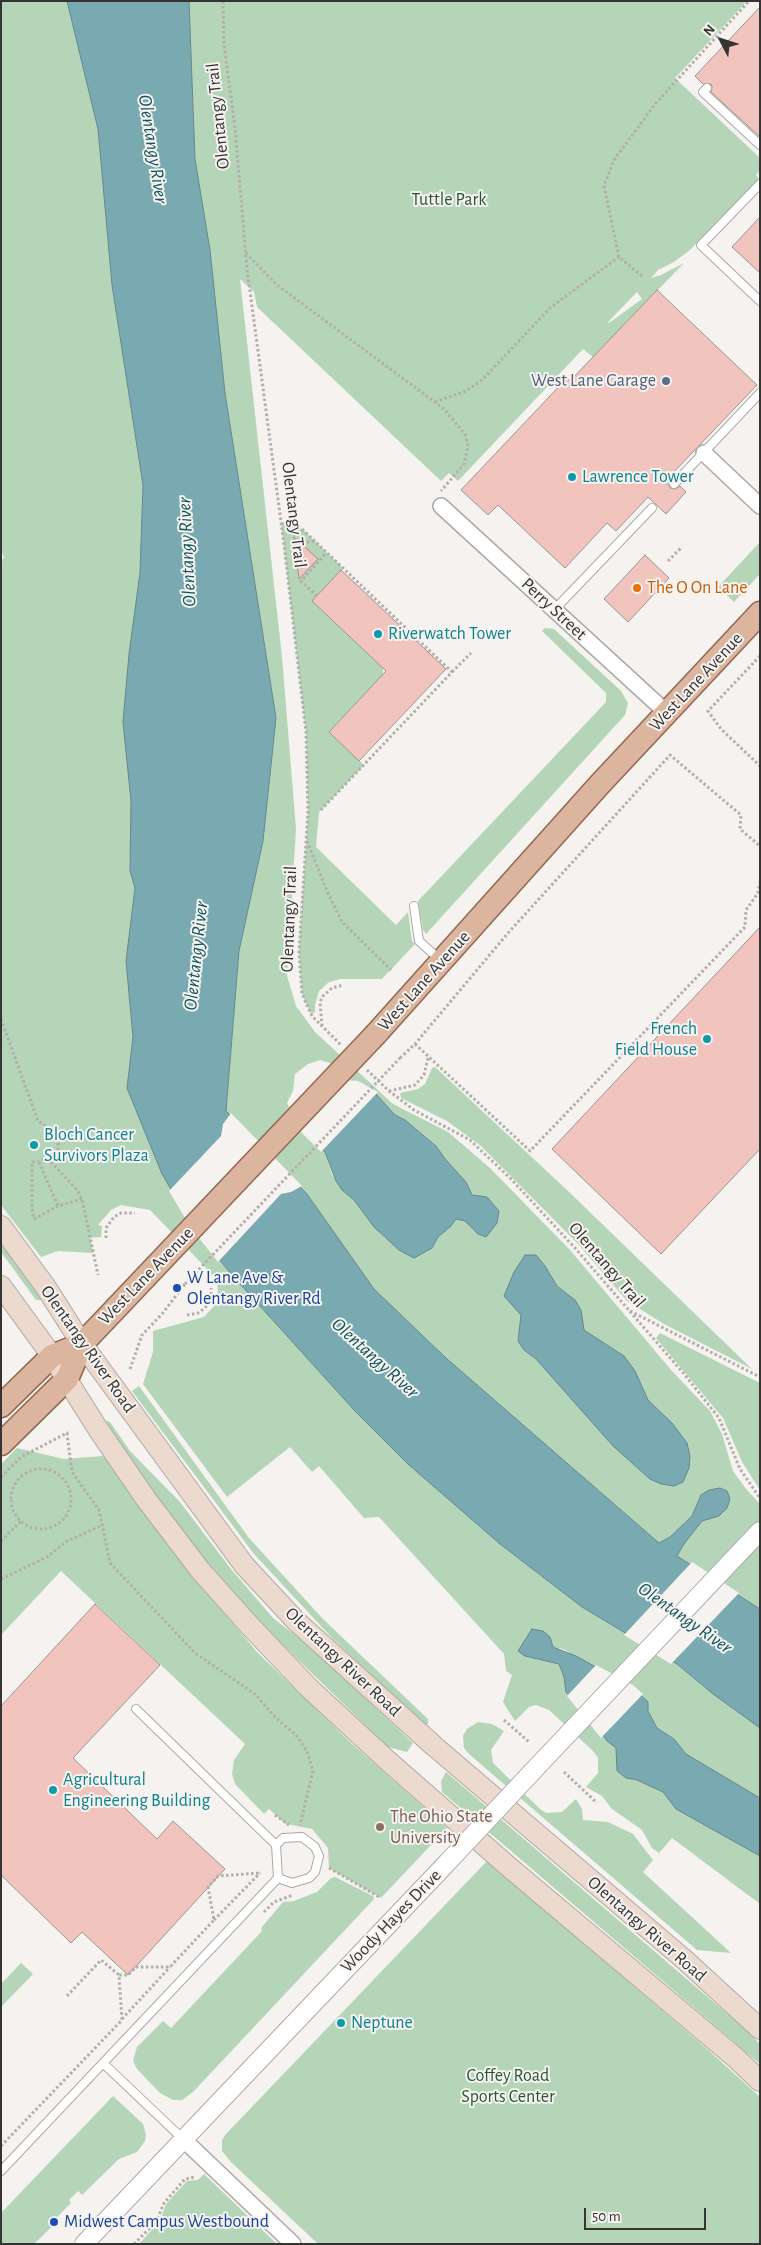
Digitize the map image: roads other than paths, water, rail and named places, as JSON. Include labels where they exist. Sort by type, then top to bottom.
[{"type":"main road","name":"West Lane Avenue","points":[[1,1444],[67,1379],[82,1344],[376,1034],[600,784],[760,614]]},
{"type":"main road","name":"Olentangy River Road","points":[[1,1226],[45,1286],[82,1344],[244,1565],[296,1620],[434,1746],[686,1961],[760,2030]]},
{"type":"main road","name":"Olentangy River Road","points":[[1,1286],[52,1356],[98,1429],[146,1498],[200,1570],[309,1688],[509,1867],[736,2058],[760,2081]]},
{"type":"main road","name":"West Lane Avenue","points":[[1,1406],[52,1356],[82,1344]]},
{"type":"street","points":[[704,453],[760,506]]},
{"type":"street","name":"Perry Street","points":[[441,506],[667,713]]},
{"type":"street","name":"Woody Hayes Drive","points":[[84,2244],[760,1531]]},
{"type":"street","points":[[183,2139],[293,2244]]},
{"type":"lane","points":[[707,88],[703,92],[760,145]]},
{"type":"lane","points":[[760,184],[701,245],[760,301]]},
{"type":"lane","points":[[674,484],[760,394]]},
{"type":"lane","points":[[554,610],[652,508]]},
{"type":"lane","points":[[414,906],[419,941],[441,961]]},
{"type":"lane","points":[[1,2171],[278,1878],[276,1845],[136,1709]]},
{"type":"lane","points":[[276,1845],[283,1838],[302,1837],[315,1847],[319,1856],[315,1872],[309,1878],[292,1883],[278,1878]]},
{"type":"lane","points":[[103,2063],[183,2139]]},
{"type":"water","name":"Olentangy River","points":[[67,1],[189,1],[195,159],[210,250],[225,393],[276,718],[263,841],[239,951],[226,1111],[307,1194],[374,1289],[446,1358],[659,1543],[670,1537],[692,1516],[701,1495],[709,1490],[720,1488],[727,1491],[730,1499],[727,1508],[719,1516],[702,1521],[677,1556],[760,1609],[760,1728],[713,1694],[677,1664],[582,1607],[500,1544],[409,1465],[354,1410],[231,1274],[193,1227],[162,1174],[127,1088],[133,1037],[126,961],[135,888],[130,871],[131,801],[123,722],[129,654],[140,573],[143,485],[112,285],[98,129]]},
{"type":"water","points":[[345,1082],[375,1093],[395,1115],[405,1120],[436,1146],[466,1182],[472,1195],[487,1197],[499,1211],[497,1223],[486,1237],[478,1234],[465,1221],[456,1219],[438,1237],[432,1248],[414,1258],[399,1250],[374,1227],[354,1200],[342,1190],[336,1181],[325,1152],[308,1134]]},
{"type":"water","points":[[525,1255],[536,1255],[557,1286],[575,1300],[581,1310],[584,1330],[624,1356],[635,1371],[648,1400],[672,1423],[687,1443],[690,1457],[689,1468],[683,1482],[674,1486],[661,1484],[650,1479],[613,1446],[536,1359],[524,1350],[518,1341],[521,1315],[504,1296],[514,1272]]},
{"type":"water","points":[[532,1629],[543,1631],[550,1637],[553,1647],[576,1656],[632,1687],[648,1702],[648,1711],[657,1728],[674,1739],[686,1754],[760,1798],[760,1856],[676,1809],[663,1792],[637,1780],[626,1778],[617,1771],[616,1748],[607,1741],[595,1723],[566,1692],[564,1677],[559,1664],[525,1656],[518,1651]]},
{"type":"place","name":"West Lane Garage","points":[[666,381]]},
{"type":"place","name":"Lawrence Tower","points":[[572,477]]},
{"type":"place","name":"The O On Lane","points":[[637,588]]},
{"type":"place","name":"Riverwatch Tower","points":[[378,634]]},
{"type":"place","name":"French Field House","points":[[707,1039]]},
{"type":"place","name":"Bloch Cancer Survivors Plaza","points":[[34,1145]]},
{"type":"place","name":"W Lane Ave & Olentangy River Rd","points":[[177,1288]]},
{"type":"place","name":"Agricultural Engineering Building","points":[[53,1790]]},
{"type":"place","name":"The Ohio State University","points":[[380,1827]]},
{"type":"place","name":"Neptune","points":[[341,2023]]},
{"type":"place","name":"Midwest Campus Westbound","points":[[54,2222]]},
{"type":"park label","name":"Tuttle Park","points":[[449,200]]},
{"type":"park label","name":"Coffey Road Sports Center","points":[[508,2086]]}]
